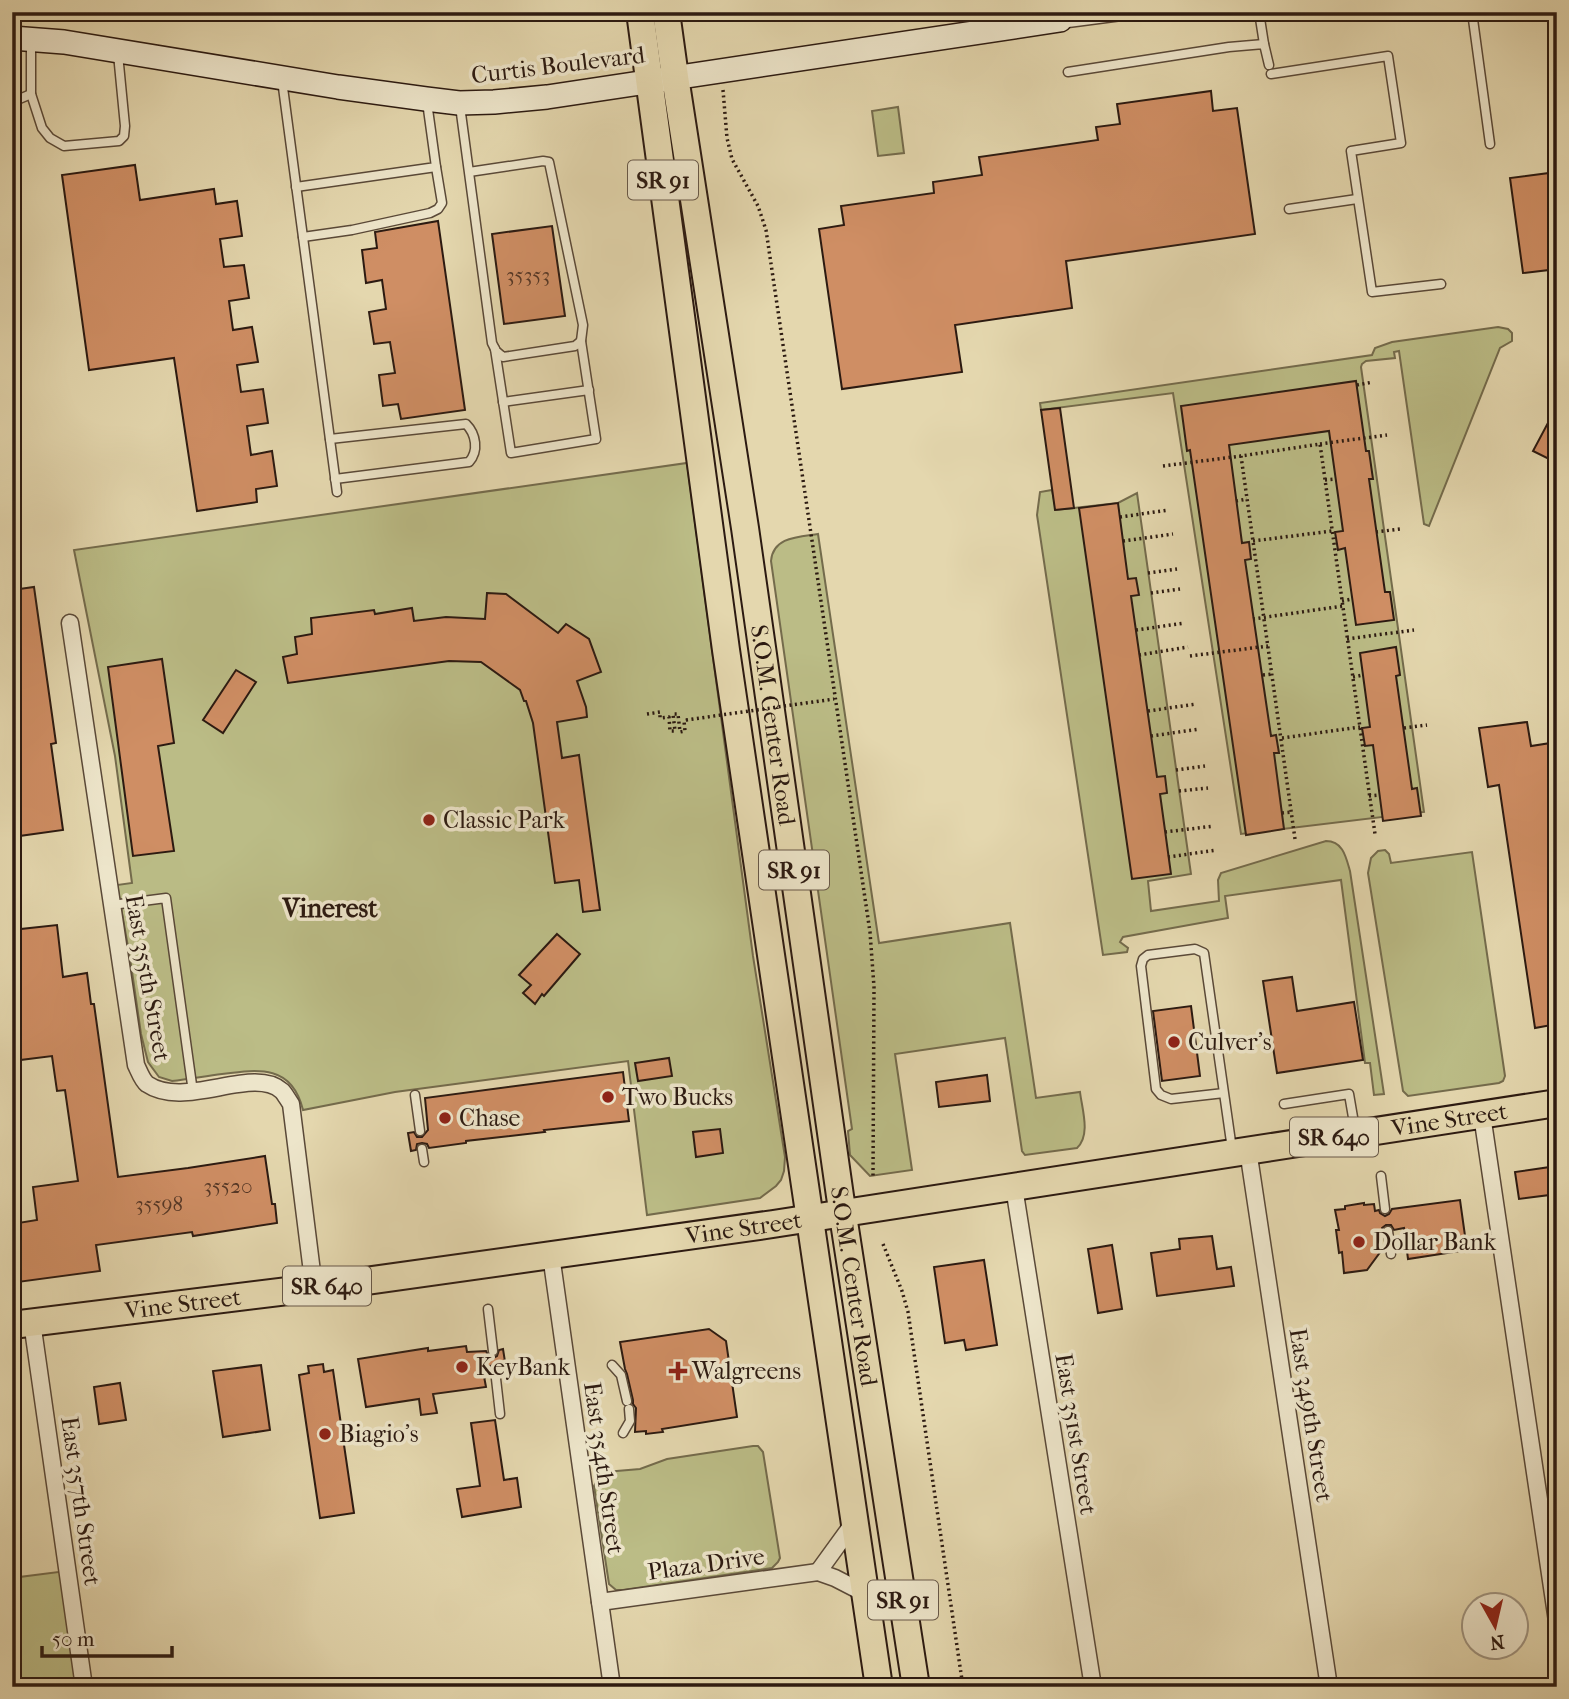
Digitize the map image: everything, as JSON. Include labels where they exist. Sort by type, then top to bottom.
[{"type":"main road","name":"S.O.M. Center Road","points":[[640,12],[662,79],[745,527],[843,1213],[916,1687]]},
{"type":"main road","name":"S.O.M. Center Road","points":[[666,12],[662,79],[726,650],[879,1687]]},
{"type":"main road","name":"Vine Street","points":[[22,1324],[314,1288],[809,1218],[1557,1103]]},
{"type":"street","points":[[1060,16],[1121,12]]},
{"type":"street","name":"Curtis Boulevard","points":[[22,39],[64,42],[459,103],[547,97],[1060,16]]},
{"type":"street","name":"East 355th Street","points":[[70,623],[136,1065],[145,1083],[166,1092],[193,1092],[246,1083],[264,1083],[281,1090],[291,1104],[314,1288]]},
{"type":"street","points":[[1482,1115],[1557,1621]]},
{"type":"street","name":"East 349th Street","points":[[1240,1151],[1329,1687]]},
{"type":"street","name":"East 351st Street","points":[[1014,1187],[1093,1687]]},
{"type":"street","name":"East 354th Street","points":[[551,1255],[612,1687]]},
{"type":"street","name":"East 357th Street","points":[[22,1324],[85,1687]]},
{"type":"street","points":[[855,1521],[818,1572],[866,1594]]},
{"type":"street","name":"Plaza Drive","points":[[600,1602],[818,1572]]},
{"type":"lane","points":[[1259,12],[1269,65]]},
{"type":"lane","points":[[1472,12],[1490,144]]},
{"type":"lane","points":[[22,39],[31,94],[42,128],[50,138],[64,146],[119,141],[124,136],[118,51]]},
{"type":"lane","points":[[1068,72],[1264,44]]},
{"type":"lane","points":[[1271,74],[1388,57],[1401,143],[1351,151],[1372,292],[1441,284]]},
{"type":"lane","points":[[281,77],[337,492]]},
{"type":"lane","points":[[12,100],[31,94]]},
{"type":"lane","points":[[303,237],[352,230],[438,209],[442,203],[426,99]]},
{"type":"lane","points":[[459,103],[492,343],[496,351],[503,356],[575,346],[582,341]]},
{"type":"lane","points":[[469,172],[549,162],[583,325],[582,341],[596,439],[510,453],[495,348]]},
{"type":"lane","points":[[296,187],[436,167]]},
{"type":"lane","points":[[1289,209],[1357,199]]},
{"type":"lane","points":[[503,402],[589,390]]},
{"type":"lane","points":[[330,439],[466,424],[473,431],[475,443],[475,456],[469,463],[335,479]]},
{"type":"lane","points":[[112,905],[166,898],[193,1092]]},
{"type":"lane","points":[[1224,1093],[1171,1099],[1161,1095],[1156,1089],[1141,966],[1143,959],[1148,956],[1195,949],[1204,953],[1224,1093],[1240,1151]]},
{"type":"lane","points":[[1284,1104],[1349,1094],[1356,1134]]},
{"type":"lane","points":[[415,1096],[420,1131]]},
{"type":"lane","points":[[422,1149],[424,1162]]},
{"type":"lane","points":[[1381,1176],[1385,1209]]},
{"type":"lane","points":[[1388,1231],[1391,1254]]},
{"type":"lane","points":[[488,1309],[492,1351]]},
{"type":"lane","points":[[612,1365],[621,1375],[628,1405],[630,1420],[623,1433]]},
{"type":"lane","points":[[495,1370],[500,1414]]},
{"type":"path","points":[[721,71],[727,138],[732,159],[758,206],[766,230],[870,932],[874,987],[873,1178]]},
{"type":"path","points":[[1357,385],[1373,382]]},
{"type":"path","points":[[1163,466],[1387,435]]},
{"type":"path","points":[[1320,444],[1374,834]]},
{"type":"path","points":[[1241,456],[1295,839]]},
{"type":"path","points":[[1325,480],[1336,479]]},
{"type":"path","points":[[1236,501],[1247,499]]},
{"type":"path","points":[[1120,517],[1169,510]]},
{"type":"path","points":[[1377,533],[1400,529]]},
{"type":"path","points":[[1253,541],[1332,531]]},
{"type":"path","points":[[1123,541],[1172,534]]},
{"type":"path","points":[[1148,573],[1177,569]]},
{"type":"path","points":[[1151,593],[1180,589]]},
{"type":"path","points":[[1253,619],[1352,599]]},
{"type":"path","points":[[1136,630],[1185,623]]},
{"type":"path","points":[[1347,639],[1414,629]]},
{"type":"path","points":[[1190,656],[1268,646]]},
{"type":"path","points":[[1139,655],[1188,647]]},
{"type":"path","points":[[1263,675],[1272,674]]},
{"type":"path","points":[[1353,677],[1363,675]]},
{"type":"path","points":[[647,714],[660,712],[660,718],[669,717],[670,732],[675,731],[673,714],[678,713],[680,732],[685,731],[684,720],[834,699]]},
{"type":"path","points":[[1148,710],[1196,704]]},
{"type":"path","points":[[1404,727],[1427,724]]},
{"type":"path","points":[[1281,738],[1360,727]]},
{"type":"path","points":[[1151,736],[1200,729]]},
{"type":"path","points":[[1176,770],[1205,766]]},
{"type":"path","points":[[1179,791],[1208,788]]},
{"type":"path","points":[[1369,796],[1380,795]]},
{"type":"path","points":[[1282,813],[1292,812]]},
{"type":"path","points":[[1165,832],[1214,825]]},
{"type":"path","points":[[1168,858],[1217,850]]},
{"type":"path","points":[[883,1244],[908,1312],[963,1687]]},
{"type":"green space","points":[[898,107],[904,153],[878,156],[872,111]]},
{"type":"green space","points":[[1498,327],[1508,329],[1512,333],[1512,341],[1500,348],[1429,526],[1424,524],[1399,351],[1394,352],[1395,358],[1366,361],[1361,367],[1424,812],[1241,834],[1173,393],[1041,410],[1040,403],[1372,355],[1375,348],[1392,342]]},
{"type":"green space","name":"Classic Park","points":[[687,463],[753,956],[785,1157],[784,1171],[776,1186],[760,1198],[647,1215],[628,1061],[395,1092],[303,1110],[291,1085],[273,1073],[249,1071],[172,1081],[159,1077],[148,1062],[141,1034],[117,885],[132,883],[115,756],[74,550]]},
{"type":"green space","points":[[1052,490],[1056,510],[1118,503],[1137,493],[1191,874],[1148,881],[1151,911],[1219,901],[1218,880],[1221,873],[1326,841],[1340,847],[1350,871],[1384,1094],[1374,1095],[1370,1063],[1365,1063],[1341,880],[1225,896],[1228,918],[1123,937],[1120,942],[1128,948],[1127,952],[1103,955],[1037,515],[1040,492]]},
{"type":"green space","points":[[818,534],[879,943],[1010,923],[1036,1098],[1080,1092],[1085,1129],[1077,1148],[1025,1155],[1022,1151],[1005,1038],[895,1054],[912,1170],[870,1176],[850,1155],[848,1131],[852,1129],[771,561],[776,547],[781,543]]},
{"type":"green space","points":[[1385,850],[1391,863],[1472,852],[1505,1076],[1499,1083],[1408,1096],[1403,1091],[1368,873],[1371,858],[1378,851]]},
{"type":"green space","points":[[758,1446],[763,1452],[780,1558],[772,1568],[623,1590],[616,1590],[609,1584],[594,1486],[600,1475],[605,1472],[640,1469],[667,1459]]},
{"type":"green space","points":[[66,1571],[81,1687],[12,1687],[12,1578]]},
{"type":"building","points":[[1211,91],[1213,111],[1237,108],[1255,234],[1066,261],[1072,308],[955,325],[962,372],[842,389],[819,229],[844,225],[841,206],[934,193],[933,182],[982,175],[979,157],[1098,140],[1096,127],[1120,124],[1117,104]]},
{"type":"building","points":[[135,165],[140,200],[214,189],[216,204],[237,201],[242,236],[220,239],[224,267],[244,265],[249,298],[229,301],[233,330],[252,327],[258,362],[237,365],[241,392],[263,389],[268,423],[247,426],[251,455],[272,451],[277,486],[256,489],[257,502],[197,511],[174,358],[89,370],[62,175]]},
{"type":"building","points":[[1557,172],[1557,269],[1523,273],[1510,178]]},
{"type":"building","points":[[438,221],[465,410],[401,419],[398,404],[383,406],[379,375],[395,373],[390,342],[374,344],[369,312],[386,309],[382,280],[366,283],[362,250],[377,248],[375,232]]},
{"type":"building","points":[[552,226],[565,316],[504,324],[492,234]]},
{"type":"building","points":[[1356,381],[1366,451],[1369,451],[1373,479],[1369,479],[1385,592],[1390,592],[1394,620],[1356,625],[1345,548],[1338,550],[1335,532],[1343,531],[1329,431],[1229,445],[1242,543],[1249,542],[1251,559],[1245,560],[1271,736],[1276,735],[1279,753],[1274,753],[1284,829],[1246,835],[1190,450],[1187,451],[1181,406]]},
{"type":"building","points":[[1557,406],[1557,463],[1533,451]]},
{"type":"building","points":[[1060,408],[1074,508],[1055,510],[1041,410]]},
{"type":"building","points":[[1118,503],[1128,579],[1136,578],[1139,595],[1131,596],[1157,777],[1165,776],[1167,793],[1160,794],[1171,874],[1132,879],[1079,508]]},
{"type":"building","points":[[34,587],[56,743],[51,744],[63,830],[12,837],[12,590]]},
{"type":"building","points":[[487,593],[506,594],[558,633],[566,624],[589,639],[601,672],[577,681],[587,717],[557,722],[562,758],[579,755],[600,910],[583,912],[579,880],[555,883],[533,723],[520,690],[481,662],[449,661],[288,683],[283,657],[297,654],[295,637],[312,634],[311,618],[374,610],[375,614],[412,608],[414,621],[446,617],[485,619]]},
{"type":"building","points":[[1396,647],[1400,675],[1396,676],[1412,789],[1417,788],[1421,816],[1383,821],[1373,745],[1365,746],[1362,728],[1370,727],[1360,653]]},
{"type":"building","points":[[162,659],[174,743],[158,746],[174,851],[133,856],[108,667]]},
{"type":"building","points":[[236,670],[256,682],[223,733],[203,720]]},
{"type":"building","points":[[1527,722],[1531,746],[1557,742],[1557,1024],[1535,1028],[1499,785],[1488,787],[1479,728]]},
{"type":"building","points":[[57,925],[63,977],[87,973],[91,1004],[94,1004],[118,1177],[265,1156],[277,1223],[193,1236],[192,1232],[96,1245],[100,1271],[18,1282],[12,1224],[37,1220],[33,1187],[78,1181],[65,1090],[57,1091],[52,1056],[12,1061],[12,930]]},
{"type":"building","points":[[557,934],[580,954],[535,1004],[523,993],[531,985],[519,975]]},
{"type":"building","points":[[1292,977],[1297,1011],[1354,1002],[1363,1060],[1277,1073],[1263,981]]},
{"type":"building","name":"Culver's","points":[[1191,1006],[1200,1076],[1162,1081],[1153,1011]]},
{"type":"building","points":[[669,1058],[672,1076],[638,1081],[635,1063]]},
{"type":"building","points":[[623,1072],[629,1121],[544,1130],[545,1132],[429,1148],[422,1143],[417,1144],[416,1150],[411,1151],[408,1133],[414,1132],[417,1137],[422,1137],[428,1130],[425,1098]]},
{"type":"building","points":[[987,1075],[990,1101],[939,1107],[936,1082]]},
{"type":"building","points":[[720,1129],[723,1153],[696,1157],[693,1132]]},
{"type":"building","points":[[1557,1166],[1557,1194],[1519,1199],[1515,1172]]},
{"type":"building","points":[[1460,1200],[1467,1250],[1408,1259],[1404,1228],[1394,1230],[1391,1225],[1386,1225],[1382,1232],[1378,1233],[1381,1251],[1367,1270],[1344,1273],[1342,1252],[1339,1253],[1336,1230],[1339,1230],[1335,1210],[1364,1203],[1374,1204],[1375,1211],[1379,1210],[1385,1216],[1392,1209]]},
{"type":"building","points":[[1212,1236],[1217,1269],[1231,1267],[1234,1286],[1157,1296],[1151,1253],[1180,1249],[1179,1239]]},
{"type":"building","points":[[1112,1245],[1122,1309],[1098,1313],[1088,1249]]},
{"type":"building","points":[[984,1260],[997,1345],[966,1350],[964,1340],[945,1343],[934,1267]]},
{"type":"building","name":"Walgreens","points":[[709,1329],[726,1341],[737,1417],[662,1429],[663,1432],[635,1432],[636,1408],[620,1342]]},
{"type":"building","points":[[466,1346],[467,1352],[486,1351],[493,1358],[503,1349],[506,1368],[501,1369],[498,1364],[494,1364],[483,1371],[486,1387],[433,1394],[437,1413],[421,1415],[419,1399],[366,1407],[358,1359],[428,1348],[428,1351]]},
{"type":"building","points":[[323,1364],[324,1372],[333,1370],[354,1513],[320,1518],[299,1375],[309,1373],[308,1366]]},
{"type":"building","points":[[261,1365],[270,1430],[223,1437],[213,1371]]},
{"type":"building","points":[[120,1383],[126,1420],[99,1424],[94,1387]]},
{"type":"building","points":[[495,1420],[504,1480],[517,1478],[521,1507],[462,1517],[457,1489],[480,1486],[471,1423]]},
{"type":"place","name":"Classic Park","points":[[429,820]]},
{"type":"place","name":"Culver's","points":[[1174,1042]]},
{"type":"place","name":"Two Bucks","points":[[608,1097]]},
{"type":"place","name":"Chase","points":[[445,1118]]},
{"type":"place","name":"Dollar Bank","points":[[1359,1242]]},
{"type":"place","name":"KeyBank","points":[[462,1367]]},
{"type":"place","name":"Walgreens","points":[[678,1371]]},
{"type":"place","name":"Biagio's","points":[[325,1434]]},
{"type":"district","name":"Vinerest","points":[[330,908]]}]
